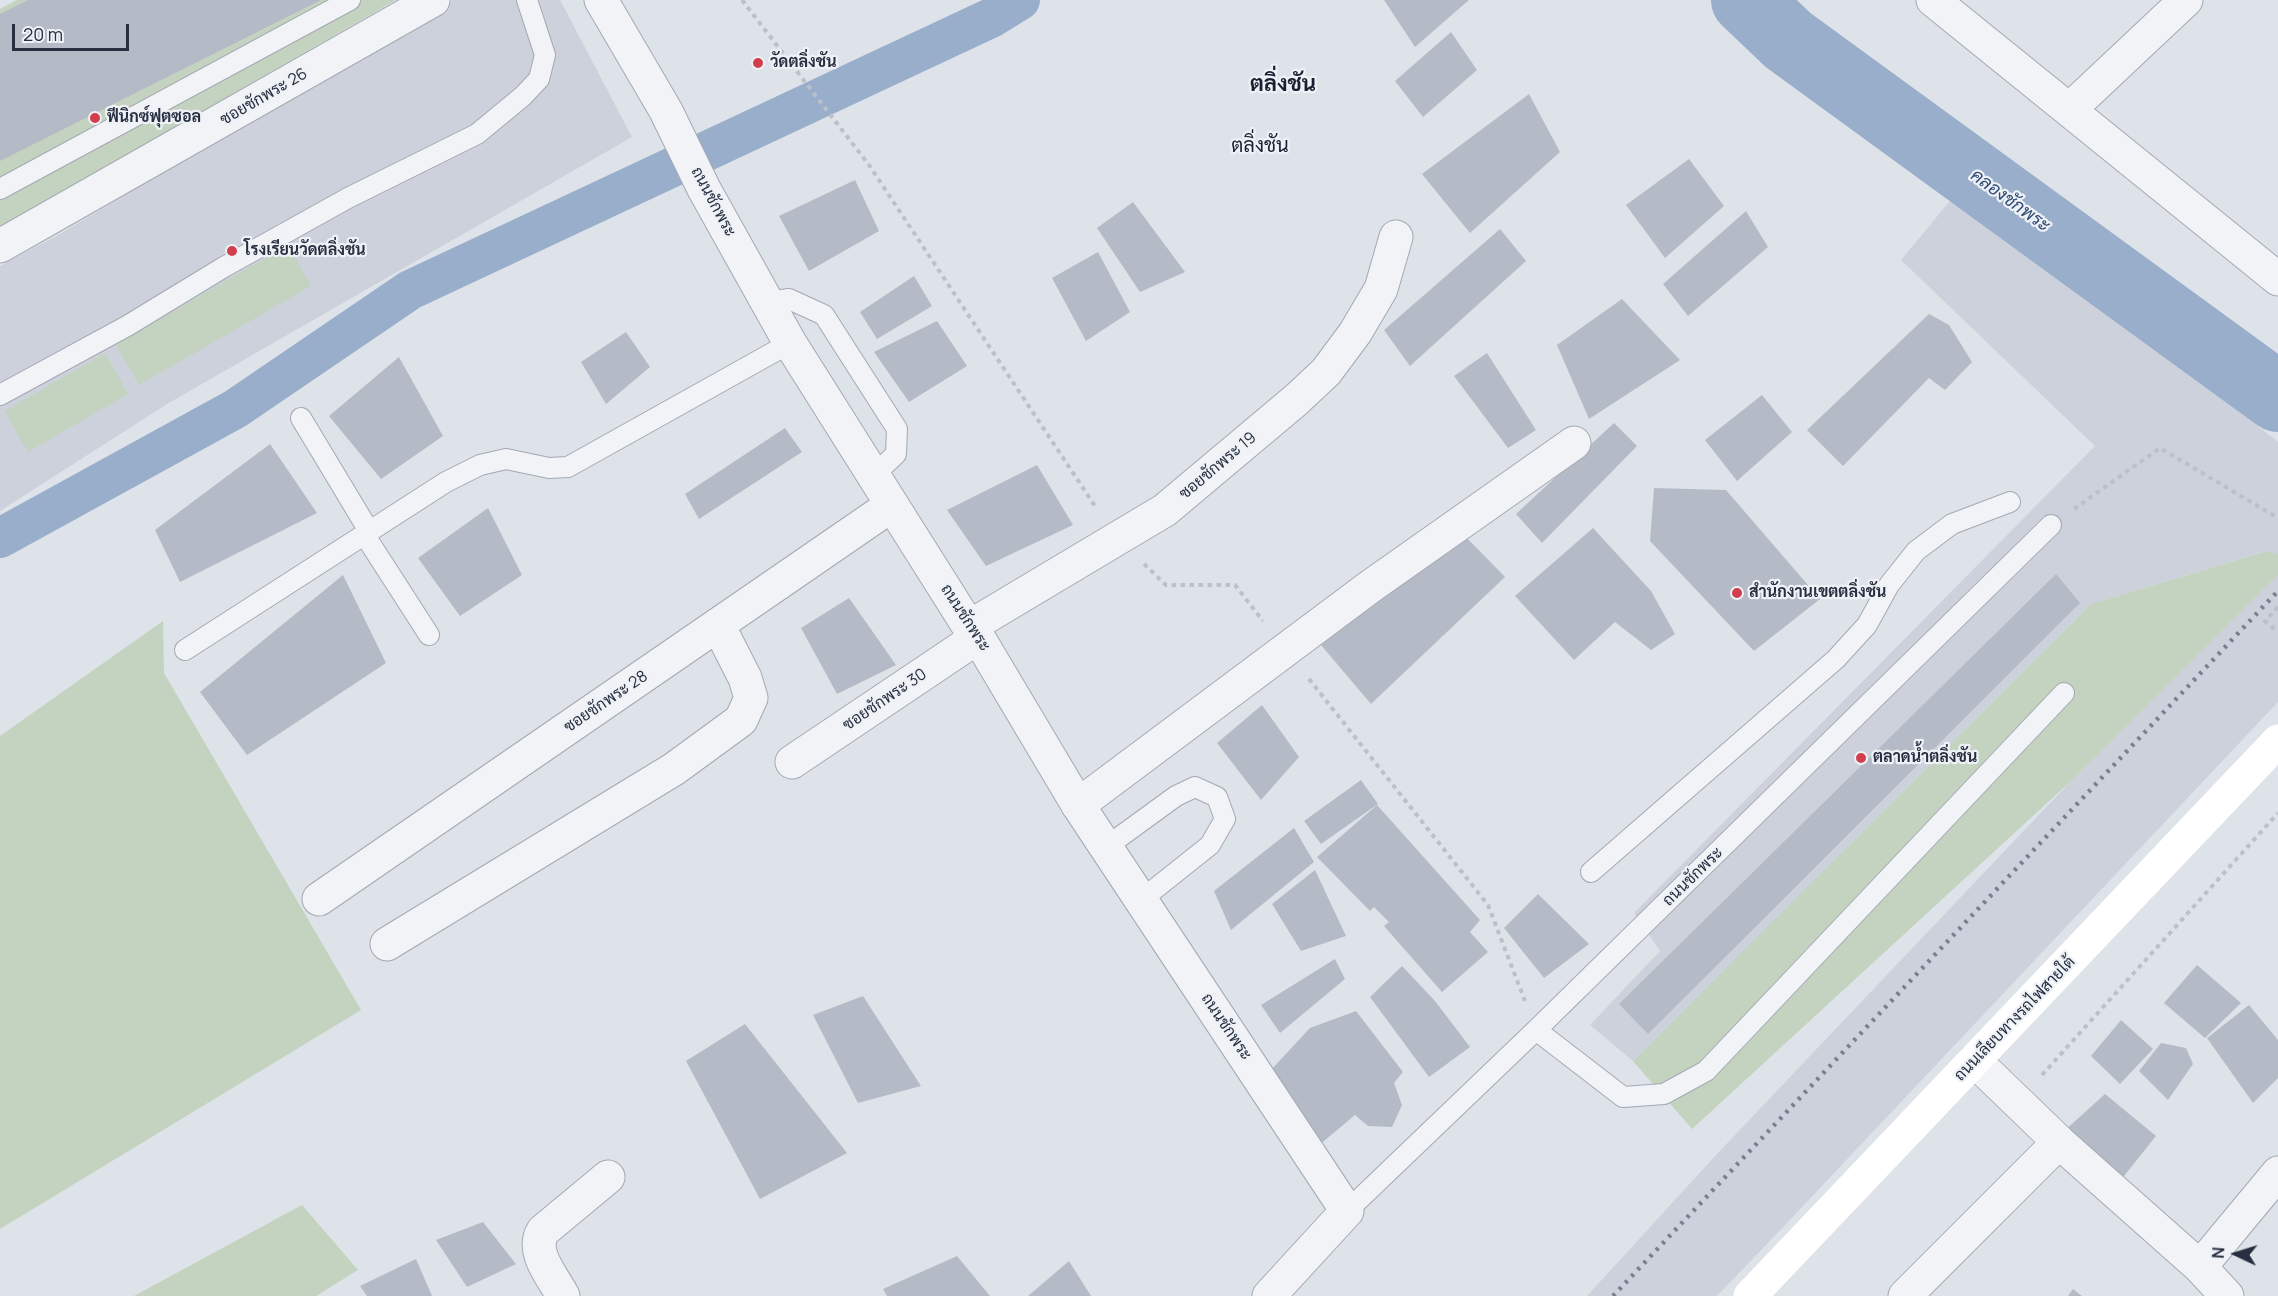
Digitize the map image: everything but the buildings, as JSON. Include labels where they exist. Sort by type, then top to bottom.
[{"type":"main road","name":"ถนนเลียบทางรถไฟสายใต้","points":[[1750,1296],[2278,741]]},
{"type":"street","name":"ซอยชักพระ 26","points":[[0,246],[433,0]]},
{"type":"street","name":"ถนนชักพระ","points":[[601,0],[666,111],[704,189],[790,343],[974,632],[1078,805],[1347,1211]]},
{"type":"street","points":[[1933,0],[2278,279]]},
{"type":"street","points":[[2069,110],[2186,0]]},
{"type":"street","name":"ซอยชักพระ 19","points":[[974,632],[1165,510],[1326,372],[1355,333],[1381,289],[1396,237]]},
{"type":"street","points":[[1078,805],[1286,650],[1574,442]]},
{"type":"street","name":"ซอยชักพระ 28","points":[[319,899],[892,505]]},
{"type":"street","points":[[387,944],[674,769],[741,720],[751,698],[745,678],[718,625]]},
{"type":"street","name":"ซอยชักพระ 30","points":[[792,762],[974,632]]},
{"type":"street","points":[[1981,1055],[2018,1102],[2059,1142],[2200,1267],[2227,1296]]},
{"type":"street","points":[[1905,1296],[2059,1142]]},
{"type":"street","points":[[2200,1267],[2278,1173]]},
{"type":"street","points":[[563,1296],[540,1256],[539,1237],[543,1231],[608,1177]]},
{"type":"street","points":[[1269,1296],[1347,1211]]},
{"type":"lane","points":[[0,189],[350,0]]},
{"type":"lane","points":[[0,395],[127,326],[224,267],[348,198],[477,134],[523,96],[539,79],[545,55],[527,0]]},
{"type":"lane","points":[[768,302],[789,299],[824,315],[897,429],[896,454],[874,475]]},
{"type":"lane","points":[[185,650],[446,482],[480,465],[506,459],[549,468],[568,467],[790,343]]},
{"type":"lane","points":[[302,418],[429,635]]},
{"type":"lane","points":[[1591,872],[1836,659],[1866,625],[1889,585],[1917,551],[1952,524],[2010,502]]},
{"type":"lane","name":"ถนนชักพระ","points":[[1347,1211],[1536,1030],[2051,525]]},
{"type":"lane","points":[[1536,1030],[1623,1097],[1664,1094],[1706,1071],[2064,693]]},
{"type":"lane","points":[[1106,847],[1176,796],[1195,787],[1217,797],[1225,819],[1210,845],[1141,900]]},
{"type":"path","points":[[742,0],[869,165],[1117,539],[1166,585],[1235,585],[1488,905],[1536,1030]]},
{"type":"path","points":[[2051,525],[2160,448],[2278,518]]},
{"type":"path","points":[[2278,608],[2265,621],[2278,632]]},
{"type":"path","points":[[2018,1102],[2278,813]]},
{"type":"shaded area","name":"โรงเรียนวัดตลิ่งชัน","points":[[453,0],[560,0],[632,137],[167,404],[0,511],[0,266],[58,235]]},
{"type":"shaded area","name":"ตลาดน้ำตลิ่งชัน","points":[[1959,190],[2278,442],[2278,554],[2266,551],[2091,604],[1633,1061],[1590,1025],[1660,951],[1634,913],[2095,446],[1901,260]]},
{"type":"shaded area","points":[[2278,575],[2278,702],[1717,1296],[1587,1296],[1716,1155],[2071,781]]},
{"type":"green space","name":"ฟีนิกซ์ฟุตซอล","points":[[17,0],[396,0],[0,228],[0,9]]},
{"type":"green space","points":[[288,245],[311,286],[139,385],[116,344]]},
{"type":"green space","points":[[105,353],[128,394],[28,452],[5,411]]},
{"type":"green space","points":[[2267,551],[2278,554],[2278,575],[2071,781],[1692,1129],[1633,1061],[2091,604]]},
{"type":"green space","points":[[163,621],[164,673],[361,1010],[0,1229],[0,736]]},
{"type":"green space","points":[[302,1205],[358,1270],[316,1296],[134,1296]]},
{"type":"waterway","points":[[0,538],[235,409],[410,290],[991,18],[1020,0]]},
{"type":"waterway","name":"คลองชักพระ","points":[[1746,0],[1788,40],[2278,397]]},
{"type":"railway","points":[[1613,1296],[2278,591]]},
{"type":"place","name":"วัดตลิ่งชัน","points":[[758,63]]},
{"type":"place","name":"ฟีนิกซ์ฟุตซอล","points":[[95,118]]},
{"type":"place","name":"โรงเรียนวัดตลิ่งชัน","points":[[232,251]]},
{"type":"place","name":"สำนักงานเขตตลิ่งชัน","points":[[1737,593]]},
{"type":"place","name":"ตลาดน้ำตลิ่งชัน","points":[[1861,758]]},
{"type":"district","name":"ตลิ่งชัน","points":[[1283,85]]},
{"type":"district","name":"ตลิ่งชัน","points":[[1260,146]]}]
